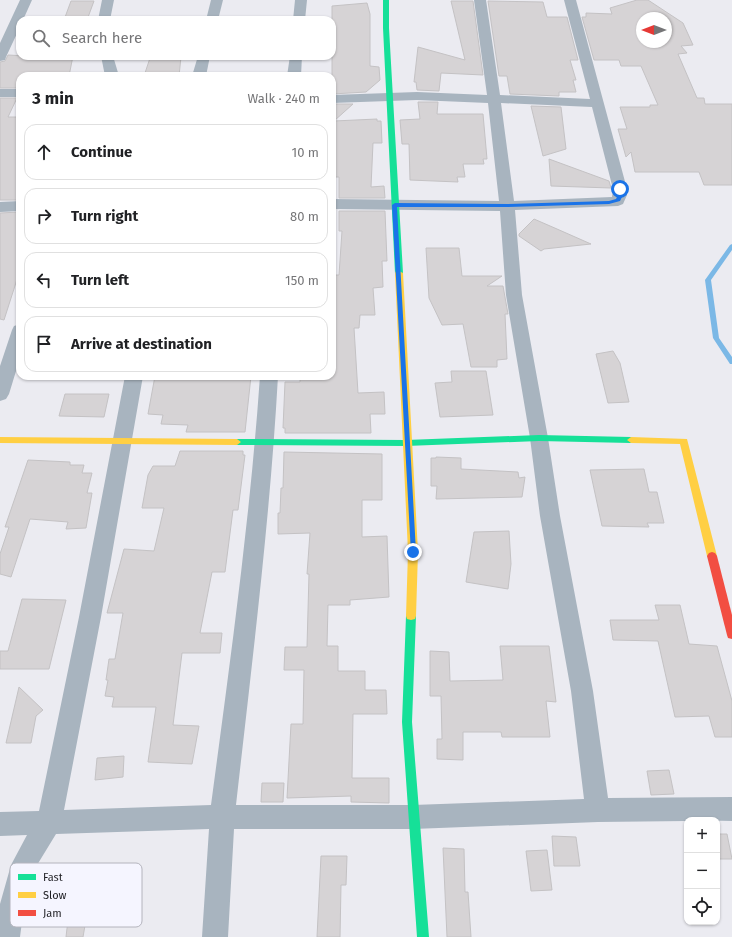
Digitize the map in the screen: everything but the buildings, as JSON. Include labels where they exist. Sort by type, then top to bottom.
[{"type":"street","points":[[19,16],[26,0]]},
{"type":"street","points":[[105,16],[108,0]]},
{"type":"street","points":[[213,16],[216,0]]},
{"type":"street","points":[[299,16],[301,0]]},
{"type":"street","points":[[386,0],[389,97],[406,443],[413,552],[407,722],[423,937]]},
{"type":"street","points":[[480,0],[507,206],[514,295],[539,438],[550,516],[582,691],[598,810]]},
{"type":"street","points":[[336,204],[507,206],[618,201],[620,189],[570,0]]},
{"type":"street","points":[[0,57],[16,22]]},
{"type":"street","points":[[108,60],[111,72]]},
{"type":"street","points":[[200,72],[203,60]]},
{"type":"street","points":[[294,72],[296,60]]},
{"type":"street","points":[[0,93],[16,93]]},
{"type":"street","points":[[336,99],[389,97],[494,98],[598,103]]},
{"type":"street","points":[[0,207],[16,206]]},
{"type":"street","points":[[0,394],[16,343]]},
{"type":"street","points":[[24,863],[49,823],[90,617],[133,380]]},
{"type":"street","points":[[215,937],[222,817],[249,597],[265,441],[269,380]]},
{"type":"street","points":[[0,440],[406,443],[539,438],[684,441],[732,635]]},
{"type":"street","points":[[0,824],[222,817],[413,817],[598,810],[732,809]]},
{"type":"street","points":[[7,937],[10,914]]},
{"type":"waterway","points":[[732,246],[708,280],[716,338],[732,362]]},
{"type":"traffic: fast","points":[[386,0],[386,28],[399,273]]},
{"type":"traffic: fast","points":[[237,442],[406,443],[539,438],[631,440]]},
{"type":"traffic: fast","points":[[411,616],[407,722],[423,937]]},
{"type":"traffic: slow","points":[[399,273],[413,552],[411,616]]},
{"type":"traffic: slow","points":[[0,440],[237,442]]},
{"type":"traffic: slow","points":[[631,440],[684,441],[712,556]]},
{"type":"traffic: jam","points":[[712,556],[732,635]]},
{"type":"route","points":[[413,552],[406,443],[395,205],[507,206],[609,202],[618,201],[620,189]]}]
